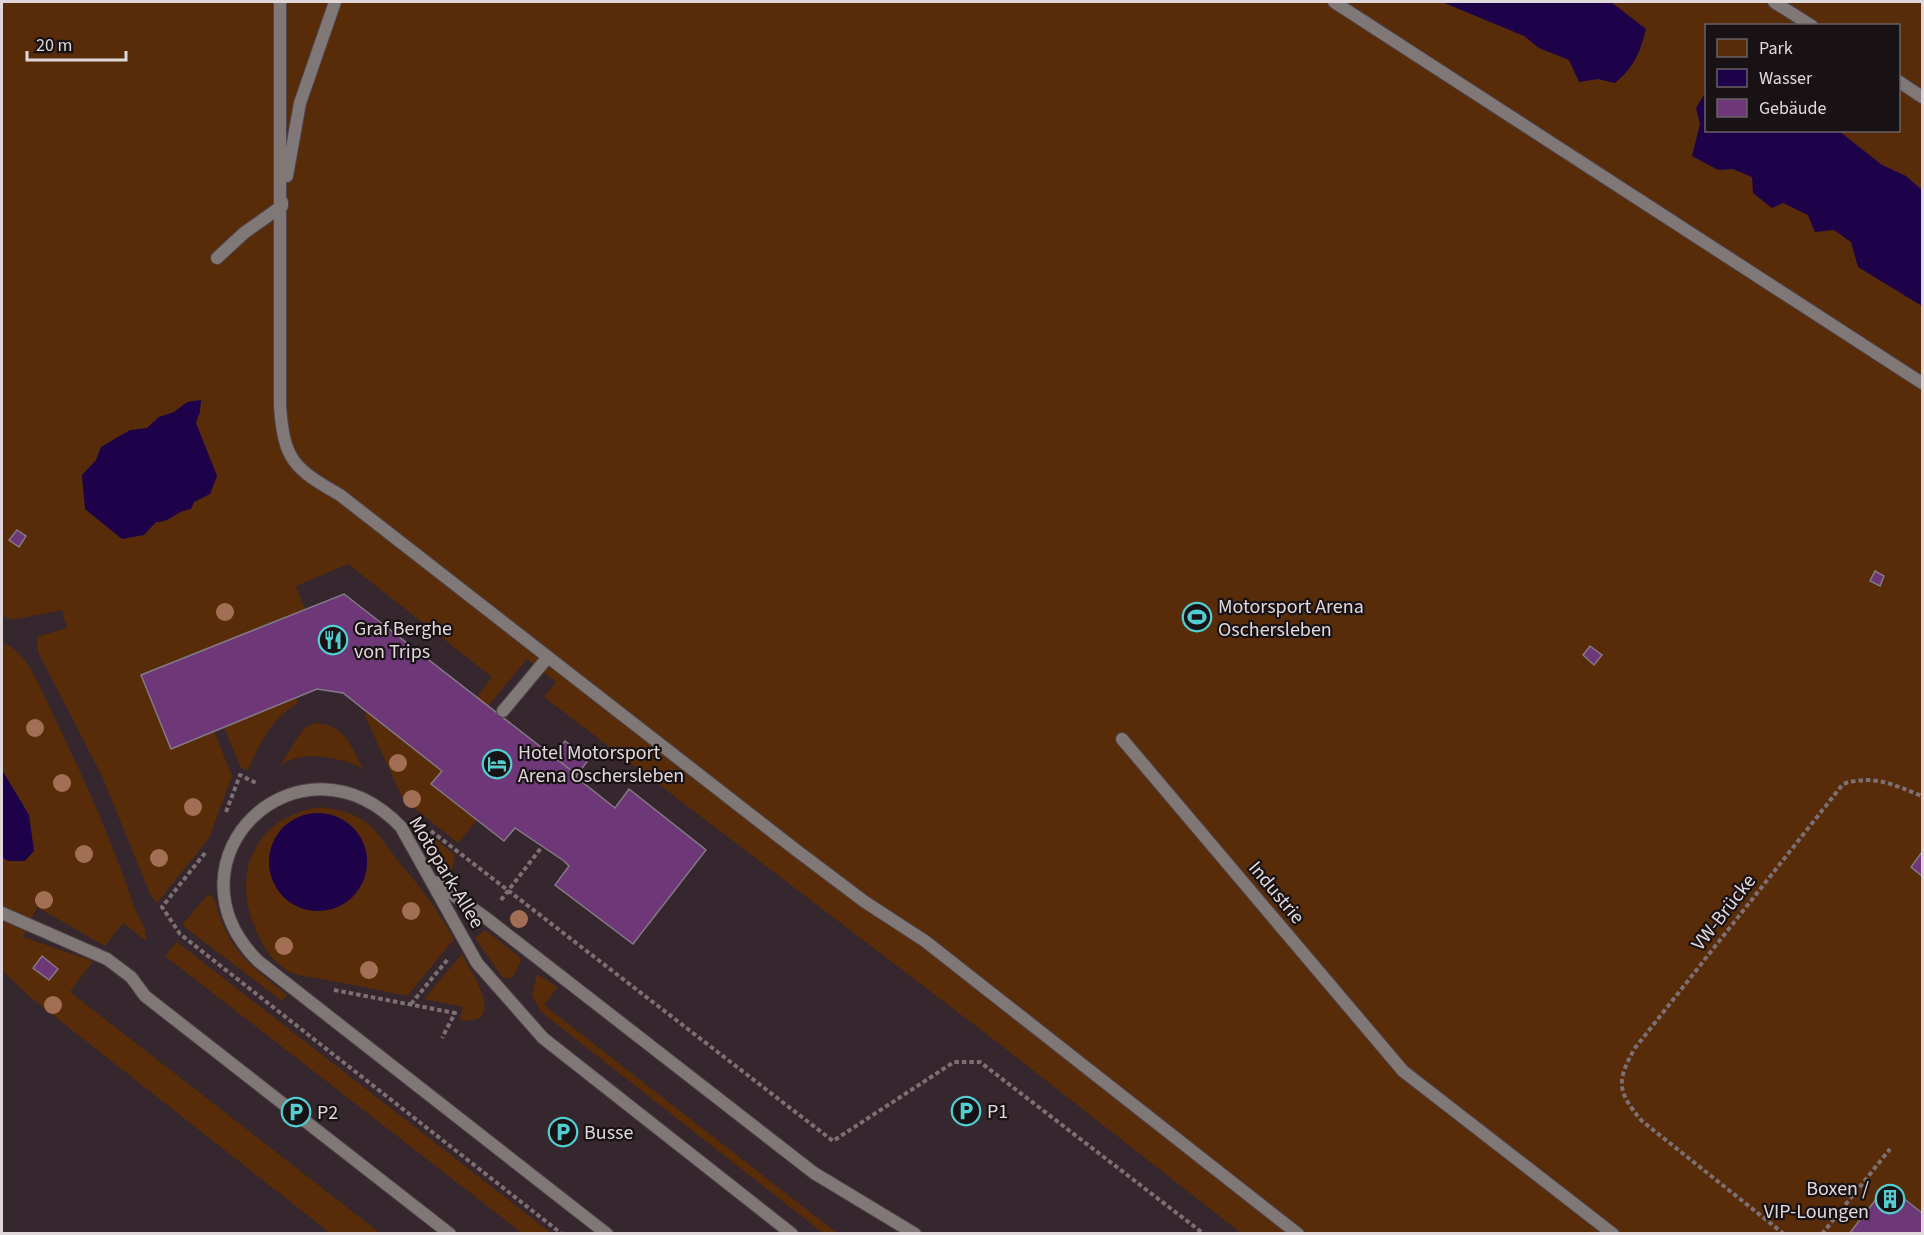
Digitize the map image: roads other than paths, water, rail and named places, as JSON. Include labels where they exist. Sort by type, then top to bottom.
[{"type":"lane","points":[[280,2],[282,206],[280,406],[283,438],[294,463],[311,478],[340,495],[857,896],[925,941],[1298,1233]]},
{"type":"lane","points":[[217,258],[244,233],[282,206],[300,103],[335,2]]},
{"type":"lane","points":[[1334,2],[1923,383]]},
{"type":"lane","points":[[1774,2],[1809,24]]},
{"type":"lane","points":[[1900,82],[1923,96]]},
{"type":"lane","points":[[503,711],[548,657]]},
{"type":"lane","name":"Industrie","points":[[1122,739],[1403,1071],[1613,1233]]},
{"type":"lane","name":"Motopark-Allee","points":[[607,1233],[245,948],[229,917],[224,900],[224,870],[229,852],[242,829],[259,811],[287,795],[317,788],[359,796],[385,811],[401,827],[477,963],[543,1038],[792,1233]]},
{"type":"lane","points":[[432,880],[486,918],[814,1173],[915,1233]]},
{"type":"lane","points":[[2,913],[107,959],[131,977],[145,996],[450,1233]]},
{"type":"water","points":[[1442,2],[1611,2],[1646,29],[1635,59],[1615,83],[1598,79],[1579,82],[1569,60],[1539,48],[1524,36]]},
{"type":"water","points":[[1705,94],[1705,132],[1840,132],[1882,165],[1906,176],[1922,190],[1922,306],[1858,267],[1851,242],[1834,230],[1815,232],[1808,215],[1783,203],[1772,208],[1753,193],[1752,177],[1733,169],[1718,170],[1692,156],[1700,124],[1696,108]]},
{"type":"water","points":[[201,400],[196,423],[217,476],[210,494],[194,502],[191,509],[156,522],[144,535],[122,539],[85,509],[82,475],[96,460],[101,447],[130,430],[147,428],[159,417],[174,412],[187,402]]},
{"type":"water","points":[[2,770],[29,815],[34,851],[25,861],[8,861],[2,857]]},
{"type":"water","points":[[318,813],[337,817],[352,828],[363,843],[367,862],[363,881],[352,896],[337,907],[318,911],[299,907],[284,896],[273,881],[269,862],[273,843],[284,828],[299,817]]},
{"type":"place","name":"Motorsport Arena Oschersleben","points":[[1197,617]]},
{"type":"place","name":"Graf Berghe von Trips","points":[[333,640]]},
{"type":"place","name":"Hotel Motorsport Arena Oschersleben","points":[[497,764]]},
{"type":"place","name":"P1","points":[[966,1111]]},
{"type":"place","name":"P2","points":[[296,1112]]},
{"type":"place","name":"Busse","points":[[563,1132]]},
{"type":"place","name":"Boxen / VIP-Loungen","points":[[1890,1199]]}]
